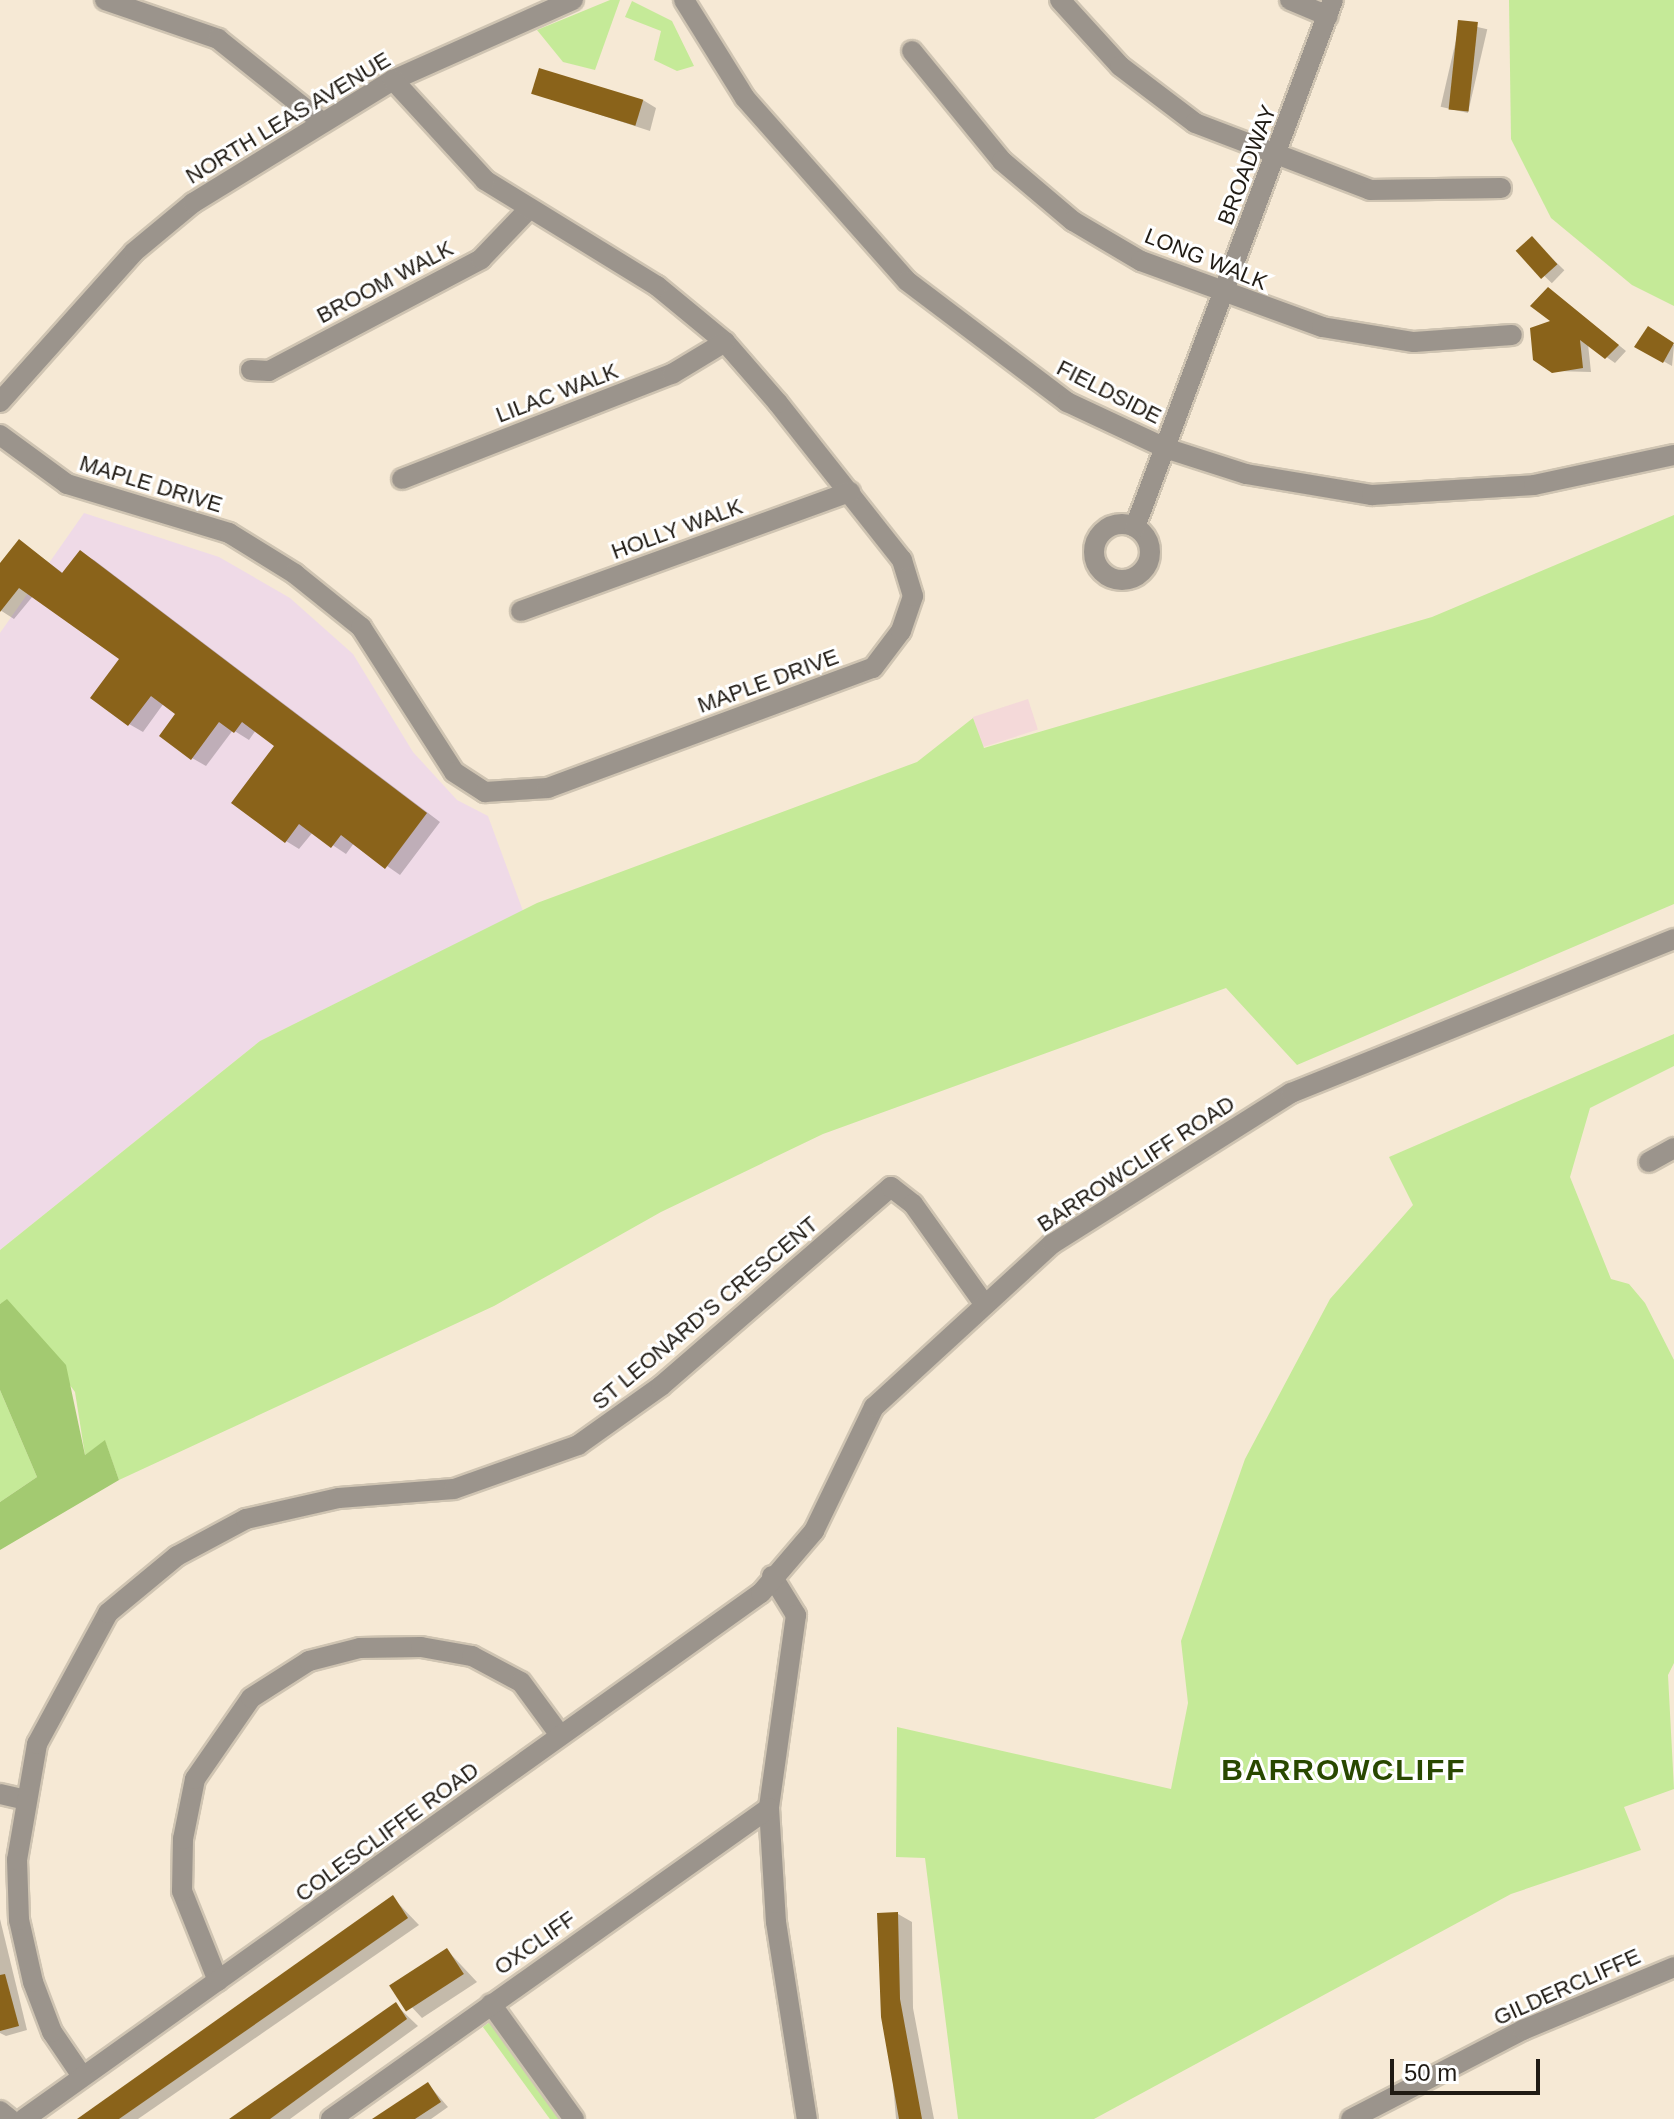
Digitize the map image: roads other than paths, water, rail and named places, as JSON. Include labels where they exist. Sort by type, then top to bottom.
[{"type":"street","points":[[105,0],[218,39],[322,122]]},
{"type":"street","name":"NORTH LEAS AVENUE","points":[[0,402],[134,252],[193,203],[393,80],[573,0]]},
{"type":"street","name":"FIELDSIDE","points":[[684,0],[745,98],[907,281],[1067,402],[1165,448],[1246,474],[1372,495],[1534,485],[1674,455]]},
{"type":"street","points":[[1060,0],[1120,66],[1195,123],[1276,157],[1370,190],[1501,188]]},
{"type":"street","points":[[1290,0],[1330,8]]},
{"type":"street","name":"BROADWAY","points":[[1135,527],[1330,8]]},
{"type":"street","name":"LONG WALK","points":[[912,51],[1002,161],[1073,221],[1141,261],[1222,295],[1322,327],[1414,342],[1512,335]]},
{"type":"street","name":"MAPLE DRIVE","points":[[0,435],[67,484],[229,533],[295,574],[361,627],[454,772],[485,792],[506,796],[548,788],[873,668],[901,631],[913,596],[902,560],[850,492],[725,342],[657,286],[527,211],[485,180],[393,80]]},
{"type":"street","name":"BROOM WALK","points":[[251,370],[269,371],[481,259],[527,211]]},
{"type":"street","name":"LILAC WALK","points":[[402,479],[672,374],[725,342]]},
{"type":"street","name":"HOLLY WALK","points":[[521,611],[850,492]]},
{"type":"street","name":"BARROWCLIFF ROAD","points":[[772,1576],[814,1531],[874,1407],[1052,1244],[1291,1093],[1674,939]]},
{"type":"street","points":[[1649,1162],[1674,1148]]},
{"type":"street","name":"ST LEONARD'S CRESCENT","points":[[82,2076],[52,2032],[19,1920],[26,1800],[37,1744],[108,1613],[177,1556],[246,1519],[339,1498],[454,1489],[578,1445],[661,1386],[891,1187],[913,1204],[985,1305]]},
{"type":"street","points":[[772,1576],[796,1615],[769,1808],[776,1922],[807,2119]]},
{"type":"street","name":"COLESCLIFFE ROAD","points":[[24,2119],[761,1593],[772,1576]]},
{"type":"street","points":[[218,1981],[182,1891],[183,1839],[195,1779],[251,1698],[309,1661],[360,1648],[421,1647],[472,1656],[521,1682],[560,1735]]},
{"type":"street","points":[[0,1794],[26,1800]]},
{"type":"street","name":"OXCLIFF","points":[[331,2119],[769,1808]]},
{"type":"street","name":"GILDERCLIFFE","points":[[1351,2119],[1523,2030],[1674,1967]]},
{"type":"street","points":[[491,2004],[574,2119]]},
{"type":"street","points":[[0,2111],[10,2119]]},
{"type":"district","name":"BARROWCLIFF","points":[[1344,1770]]}]
